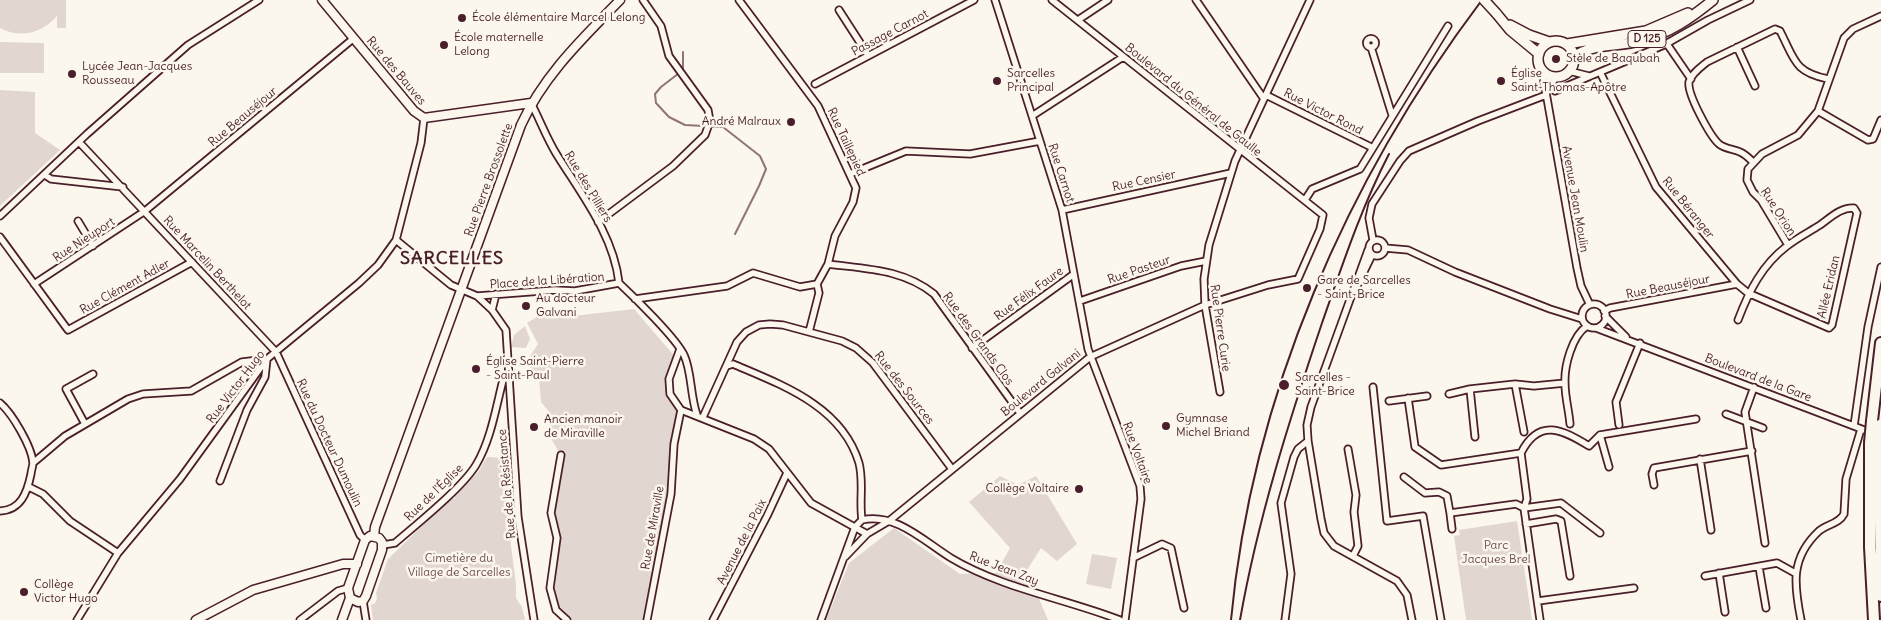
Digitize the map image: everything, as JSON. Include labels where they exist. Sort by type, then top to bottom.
[{"type":"highway","points":[[1874,620],[1870,548],[1881,343]]},
{"type":"highway","points":[[1877,442],[1881,596]]},
{"type":"main road","name":"Rue des Bauves","points":[[322,0],[414,112],[424,118],[531,103]]},
{"type":"main road","name":"Rue Pierre Brossolette","points":[[374,536],[375,527],[460,290],[531,103],[558,65],[620,0]]},
{"type":"main road","points":[[1484,0],[1510,30],[1538,54]]},
{"type":"main road","name":"D 125","points":[[1568,46],[1646,31],[1677,19],[1713,0]]},
{"type":"main road","name":"D 125","points":[[1574,57],[1590,48],[1622,45],[1661,34],[1688,20],[1713,0]]},
{"type":"main road","points":[[1504,21],[1529,35],[1550,42],[1558,41],[1568,46],[1574,57],[1569,71],[1556,77],[1542,70],[1538,62],[1538,54],[1550,42]]},
{"type":"main road","points":[[342,620],[350,598],[348,588],[366,540],[374,536],[379,538],[383,546],[363,601],[358,602],[350,598]]},
{"type":"main road","points":[[196,620],[253,590],[344,564],[357,564]]},
{"type":"street","points":[[0,216],[188,44],[259,0]]},
{"type":"street","points":[[598,222],[673,166],[706,136],[710,122],[708,110],[666,49],[661,26],[643,0]]},
{"type":"street","name":"Rue Taillepied","points":[[739,0],[818,106],[856,188],[856,195],[836,236],[828,264],[817,284]]},
{"type":"street","name":"Passage Carnot","points":[[815,84],[974,0]]},
{"type":"street","name":"Rue Carnot","points":[[995,0],[1062,210],[1090,356]]},
{"type":"street","name":"Boulevard du Général de Gaulle","points":[[1052,0],[1323,215]]},
{"type":"street","points":[[1078,20],[1108,0]]},
{"type":"street","points":[[1196,0],[1265,97]]},
{"type":"street","name":"Rue Pierre Curie","points":[[1220,392],[1205,305],[1206,260],[1231,173],[1310,0]]},
{"type":"street","points":[[1555,91],[1666,44],[1708,20],[1750,0]]},
{"type":"street","points":[[839,10],[868,55]]},
{"type":"street","points":[[1828,79],[1810,76],[1801,70],[1780,31],[1775,29],[1707,62],[1691,79],[1689,85],[1691,97],[1715,140],[1721,146],[1742,153],[1753,162],[1762,154],[1798,135],[1818,109],[1844,38],[1853,29],[1881,16]]},
{"type":"street","points":[[1305,200],[1312,190],[1360,169],[1371,147],[1448,26]]},
{"type":"street","name":"Rue Beauséjour","points":[[145,212],[354,38]]},
{"type":"street","points":[[1666,44],[1691,79]]},
{"type":"street","points":[[1371,47],[1392,115]]},
{"type":"street","points":[[1737,47],[1755,86]]},
{"type":"street","points":[[1032,116],[1123,57]]},
{"type":"street","name":"Avenue Jean Moulin","points":[[1542,70],[1577,268],[1590,305]]},
{"type":"street","points":[[1569,71],[1590,77]]},
{"type":"street","name":"Rue Béranger","points":[[1600,72],[1656,187],[1737,284],[1748,294]]},
{"type":"street","points":[[1373,240],[1369,218],[1372,204],[1400,161],[1409,151],[1478,121],[1546,95],[1556,77]]},
{"type":"street","name":"Rue Victor Rond","points":[[1265,97],[1371,147]]},
{"type":"street","name":"Rue des Pilliers","points":[[531,103],[556,154],[598,222],[617,266],[619,284]]},
{"type":"street","points":[[1818,109],[1868,140],[1873,139],[1881,120]]},
{"type":"street","name":"Rue Victor Hugo","points":[[78,620],[118,553],[180,478],[267,359],[359,283],[378,265],[396,240],[421,143],[424,118]]},
{"type":"street","points":[[850,174],[906,151],[970,154],[1040,141]]},
{"type":"street","name":"Rue Marcelin Berthelot","points":[[79,142],[276,352]]},
{"type":"street","name":"Rue Orion","points":[[1753,162],[1748,169],[1747,180],[1788,245]]},
{"type":"street","name":"Rue Censier","points":[[1062,210],[1231,173]]},
{"type":"street","points":[[45,175],[51,179],[123,187]]},
{"type":"street","name":"Allée Eridan","points":[[1748,294],[1829,328],[1832,325],[1857,213],[1854,208],[1840,210],[1788,245]]},
{"type":"street","name":"Rue Nieuport","points":[[34,284],[145,212]]},
{"type":"street","name":"Boulevard Galvani","points":[[888,522],[1090,356],[1205,305],[1268,285],[1295,280],[1320,229],[1323,215]]},
{"type":"street","points":[[78,221],[93,246]]},
{"type":"street","points":[[0,237],[34,284]]},
{"type":"street","points":[[396,240],[424,265],[460,290],[477,296],[492,310],[503,324],[506,335],[509,376]]},
{"type":"street","points":[[1373,240],[1382,241],[1385,248]]},
{"type":"street","points":[[1373,240],[1369,243],[1370,252],[1359,270],[1354,292],[1311,407],[1307,424],[1308,441],[1324,533],[1334,546],[1397,581],[1407,595],[1412,620]]},
{"type":"street","points":[[1738,320],[1748,294],[1769,263],[1788,245]]},
{"type":"street","points":[[1370,252],[1380,255],[1385,248]]},
{"type":"street","points":[[1385,248],[1408,250],[1455,272],[1550,310],[1582,319],[1587,326],[1596,328],[1603,324],[1605,314],[1600,306],[1590,305],[1583,311],[1582,319]]},
{"type":"street","name":"Rue Pasteur","points":[[1080,301],[1182,266],[1206,260]]},
{"type":"street","name":"Rue Clément Adler","points":[[34,284],[68,330],[192,262]]},
{"type":"street","name":"Rue des Grands Clos","points":[[828,264],[908,277],[934,294],[1020,413]]},
{"type":"street","points":[[1854,426],[1864,353],[1881,267]]},
{"type":"street","points":[[635,299],[726,286],[753,274],[800,286],[817,284],[818,293],[809,332]]},
{"type":"street","name":"Rue Félix Faure","points":[[972,348],[1074,274]]},
{"type":"street","points":[[619,284],[628,291],[680,349],[686,362],[691,399],[700,416]]},
{"type":"street","name":"Place de la Libération","points":[[477,296],[554,290],[575,291],[619,284]]},
{"type":"street","name":"Rue Beauséjour","points":[[1605,314],[1610,308],[1737,284]]},
{"type":"street","points":[[492,310],[496,294]]},
{"type":"street","name":"Boulevard de la Gare","points":[[1605,314],[1628,338]]},
{"type":"street","name":"Rue des Sources","points":[[700,416],[727,366],[737,342],[746,332],[759,325],[783,325],[842,340],[856,348],[873,363],[952,469]]},
{"type":"street","points":[[1570,424],[1565,382],[1572,344],[1581,330],[1587,326]]},
{"type":"street","name":"Boulevard de la Gare","points":[[1596,328],[1628,338],[1854,426],[1861,429],[1877,442]]},
{"type":"street","points":[[1619,425],[1616,402],[1640,343]]},
{"type":"street","points":[[680,349],[669,379],[670,394],[681,410],[700,416],[754,440],[769,449],[812,503],[867,534]]},
{"type":"street","name":"Rue du Docteur Dumoulin","points":[[276,352],[360,535],[366,540]]},
{"type":"street","name":"Rue Voltaire","points":[[1090,356],[1140,486],[1141,499],[1125,620]]},
{"type":"street","points":[[33,463],[65,436],[128,399],[143,394],[191,391],[242,362],[267,359],[265,377],[247,410],[220,481]]},
{"type":"street","points":[[727,366],[733,364],[797,392],[816,404],[833,420],[854,451],[858,462],[863,488],[860,505],[862,520]]},
{"type":"street","points":[[85,424],[66,389],[93,374]]},
{"type":"street","name":"Rue de l'Église","points":[[383,546],[395,544],[464,480],[476,465],[486,442],[503,380],[509,376]]},
{"type":"street","name":"Rue de la Résistance","points":[[509,376],[518,517],[534,620]]},
{"type":"street","points":[[1449,394],[1470,389],[1516,384],[1534,386],[1565,382]]},
{"type":"street","points":[[1516,384],[1524,432]]},
{"type":"street","points":[[1373,387],[1387,522],[1423,516],[1441,620]]},
{"type":"street","points":[[1754,387],[1745,412],[1765,542]]},
{"type":"street","points":[[1470,389],[1475,437]]},
{"type":"street","points":[[1389,401],[1427,396]]},
{"type":"street","points":[[1408,398],[1415,447],[1441,465],[1521,453],[1532,439],[1542,431],[1564,431],[1589,446],[1600,435],[1696,419]]},
{"type":"street","points":[[0,403],[8,410],[22,433],[33,463],[29,487],[18,505],[10,510],[0,512]]},
{"type":"street","name":"Rue de Miraville","points":[[647,620],[671,494],[674,444],[681,410]]},
{"type":"street","points":[[1726,414],[1763,428]]},
{"type":"street","points":[[1801,620],[1794,588],[1795,573],[1801,556],[1820,530],[1842,519],[1846,479],[1861,429]]},
{"type":"street","points":[[1600,435],[1609,467]]},
{"type":"street","points":[[1286,620],[1291,585],[1287,533],[1282,511],[1283,496],[1294,457],[1298,449],[1308,441]]},
{"type":"street","points":[[1348,449],[1356,494],[1354,512],[1358,546],[1353,556]]},
{"type":"street","points":[[1654,485],[1652,474],[1654,468],[1752,451]]},
{"type":"street","points":[[1521,453],[1527,499],[1524,508],[1540,620]]},
{"type":"street","points":[[561,455],[551,513],[557,538],[550,588],[556,610],[567,620]]},
{"type":"street","points":[[1700,459],[1712,530]]},
{"type":"street","name":"Avenue de la Paix","points":[[713,620],[787,473]]},
{"type":"street","points":[[1404,477],[1425,494],[1439,492],[1447,496],[1452,529]]},
{"type":"street","points":[[29,487],[43,494],[70,521],[118,553]]},
{"type":"street","points":[[1450,513],[1516,504],[1524,508],[1561,503],[1600,533]]},
{"type":"street","points":[[871,519],[876,526]]},
{"type":"street","points":[[821,620],[855,527],[862,520],[871,519],[888,522]]},
{"type":"street","points":[[1526,524],[1556,519],[1561,521],[1570,576]]},
{"type":"street","points":[[845,557],[876,526],[888,522]]},
{"type":"street","name":"Rue Jean Zay","points":[[888,522],[896,523],[963,565],[1014,585],[1120,620]]},
{"type":"street","points":[[1133,558],[1162,544],[1171,548],[1184,608]]},
{"type":"street","points":[[1705,576],[1777,564],[1795,573]]},
{"type":"street","points":[[1759,566],[1766,608]]},
{"type":"street","points":[[1720,574],[1725,612]]},
{"type":"street","points":[[300,620],[338,591],[348,588]]},
{"type":"street","points":[[1538,602],[1634,588]]},
{"type":"street","points":[[363,601],[366,620]]},
{"type":"green space","points":[[0,0],[66,0],[66,28],[57,28],[57,16],[45,27],[23,34],[0,28]]},
{"type":"green space","points":[[0,42],[44,43],[44,73],[0,73]]},
{"type":"green space","points":[[0,90],[35,92],[35,133],[60,150],[0,206]]},
{"type":"green space","points":[[634,309],[677,359],[670,377],[669,390],[679,419],[647,620],[567,620],[556,610],[550,588],[557,538],[551,513],[561,455],[550,437],[550,413],[541,402],[539,378],[530,377],[528,359],[538,344],[527,323],[545,312],[564,317]]},
{"type":"green space","points":[[525,326],[530,339],[526,348],[511,347],[514,335]]},
{"type":"green space","name":"Cimetière du Village de Sarcelles","points":[[487,457],[508,458],[507,515],[516,584],[516,598],[522,607],[525,620],[373,620],[371,605],[375,603],[377,598],[376,593],[388,559],[449,500],[455,498],[455,494],[478,472]]},
{"type":"green space","points":[[1000,476],[1018,485],[1036,476],[1077,544],[1057,561],[1041,548],[1027,570],[1048,620],[826,620],[849,563],[894,528],[960,574],[996,573],[1010,548],[969,502]]},
{"type":"green space","name":"Parc Jacques Brel","points":[[1517,521],[1532,620],[1466,620],[1454,536],[1460,535],[1459,530]]},
{"type":"green space","points":[[1092,554],[1117,558],[1111,589],[1086,584]]},
{"type":"waterway","points":[[683,52],[683,70],[655,94],[656,103],[669,117],[685,125],[723,127],[760,156],[766,169],[735,234]]},
{"type":"railway","points":[[1231,620],[1242,536],[1260,453],[1284,372],[1314,293],[1349,216],[1389,141],[1433,69],[1482,0]]},
{"type":"railway","points":[[1240,620],[1265,507],[1298,396],[1352,237],[1389,154]]},
{"type":"place","name":"École élémentaire Marcel Lelong","points":[[462,18]]},
{"type":"place","name":"École maternelle Lelong","points":[[444,45]]},
{"type":"place","name":"Stèle de Baqubah","points":[[1556,59]]},
{"type":"place","name":"Lycée Jean-Jacques Rousseau","points":[[72,74]]},
{"type":"place","name":"Sarcelles Principal","points":[[997,81]]},
{"type":"place","name":"Église Saint-Thomas-Apôtre","points":[[1501,81]]},
{"type":"place","name":"André Malraux","points":[[791,122]]},
{"type":"place","name":"Gare de Sarcelles - Saint-Brice","points":[[1307,288]]},
{"type":"place","name":"Au docteur Galvani","points":[[526,306]]},
{"type":"place","name":"Église Saint-Pierre - Saint-Paul","points":[[476,369]]},
{"type":"place","name":"Sarcelles - Saint-Brice","points":[[1284,385]]},
{"type":"place","name":"Gymnase Michel Briand","points":[[1166,426]]},
{"type":"place","name":"Ancien manoir de Miraville","points":[[534,427]]},
{"type":"place","name":"Collège Voltaire","points":[[1079,489]]},
{"type":"place","name":"Collège Victor Hugo","points":[[24,592]]},
{"type":"district","name":"SARCELLES","points":[[452,259]]}]
